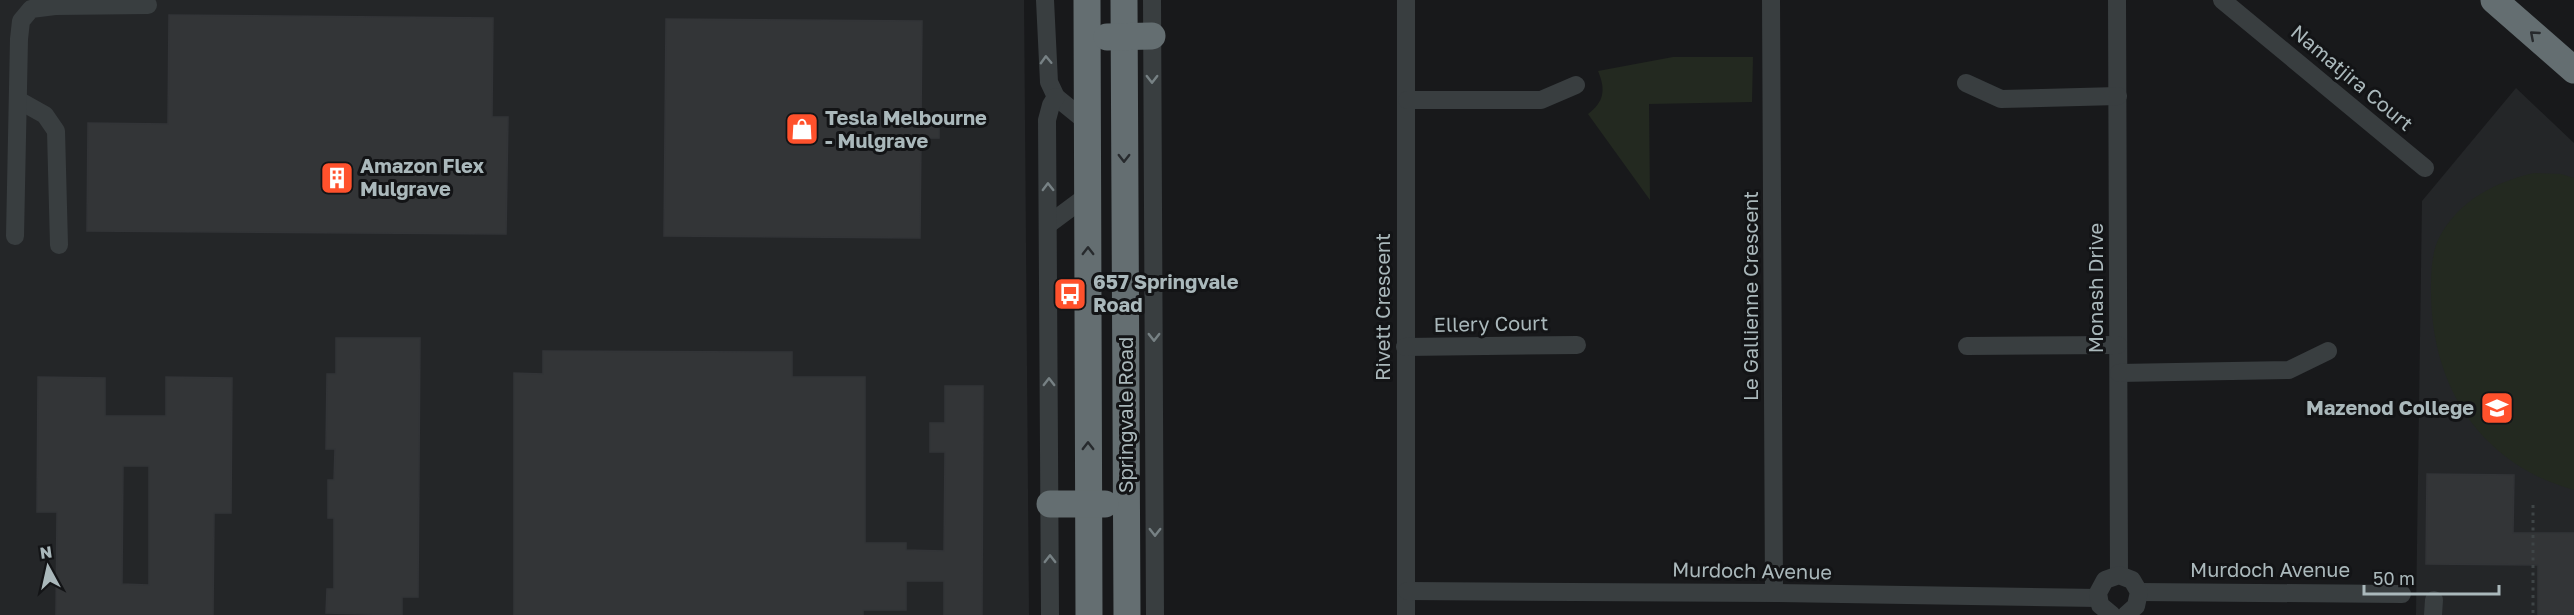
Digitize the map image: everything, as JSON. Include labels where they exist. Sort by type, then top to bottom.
[{"type":"highway","name":"Springvale Road","points":[[1087,0],[1089,615]]},
{"type":"highway","name":"Springvale Road","points":[[1124,0],[1126,615]]},
{"type":"highway","points":[[2494,0],[2574,69]]},
{"type":"highway","points":[[1087,38],[1152,36]]},
{"type":"highway","points":[[1050,504],[1126,504]]},
{"type":"street","points":[[1045,0],[1048,82],[1056,97],[1088,123]]},
{"type":"street","points":[[1152,0],[1155,615]]},
{"type":"street","name":"Rivett Crescent","points":[[1406,0],[1406,615]]},
{"type":"street","name":"Le Gallienne Crescent","points":[[1771,0],[1774,593]]},
{"type":"street","name":"Monash Drive","points":[[2117,0],[2119,575]]},
{"type":"street","name":"Namatjira Court","points":[[2222,0],[2425,168]]},
{"type":"street","points":[[15,236],[21,21],[31,9],[55,6],[148,5]]},
{"type":"street","points":[[1966,82],[2001,99],[2118,96]]},
{"type":"street","points":[[1407,100],[1541,100],[1576,85]]},
{"type":"street","points":[[1050,615],[1047,120],[1056,97]]},
{"type":"street","points":[[20,101],[45,115],[56,131],[59,245]]},
{"type":"street","points":[[1049,224],[1088,195]]},
{"type":"street","name":"Ellery Court","points":[[1405,347],[1577,345]]},
{"type":"street","points":[[1967,346],[2118,345]]},
{"type":"street","points":[[2119,373],[2289,370],[2328,351]]},
{"type":"street","points":[[2112,615],[2104,611],[2098,598],[2100,586],[2104,580],[2119,575],[2132,580],[2139,592],[2136,606],[2126,615]]},
{"type":"street","name":"Murdoch Avenue","points":[[1407,591],[2098,598]]},
{"type":"street","name":"Murdoch Avenue","points":[[2139,592],[2402,594]]},
{"type":"path","points":[[2533,505],[2533,615]]},
{"type":"shaded area","points":[[0,0],[1024,0],[1029,615],[0,615]]},
{"type":"shaded area","points":[[1673,57],[1753,57],[1752,102],[1649,104],[1650,200],[1588,114],[1597,105],[1602,95],[1602,84],[1598,71]]},
{"type":"shaded area","name":"Mazenod College","points":[[2516,88],[2574,143],[2574,615],[2416,615],[2422,201]]},
{"type":"shaded area","points":[[2534,173],[2561,174],[2574,178],[2574,490],[2540,478],[2519,466],[2500,452],[2476,428],[2463,411],[2444,372],[2434,330],[2432,262],[2439,238],[2447,225],[2456,214],[2479,195],[2505,182]]},
{"type":"building","name":"Amazon Flex Mulgrave","points":[[169,15],[493,18],[492,117],[508,117],[506,234],[87,231],[88,123],[168,124]]},
{"type":"building","name":"Tesla Melbourne - Mulgrave","points":[[666,19],[922,21],[921,120],[939,121],[939,138],[921,138],[920,238],[664,236]]},
{"type":"building","points":[[336,338],[420,338],[418,597],[402,597],[402,615],[326,613],[327,589],[334,589],[334,518],[328,518],[328,480],[334,480],[335,449],[326,449],[327,374],[336,374]]},
{"type":"building","points":[[543,351],[792,352],[792,377],[865,377],[865,543],[906,543],[906,550],[944,551],[945,452],[930,452],[930,423],[945,423],[945,386],[983,386],[982,615],[944,615],[944,581],[906,581],[906,610],[863,610],[863,615],[514,615],[514,373],[543,374]]},
{"type":"building","points":[[38,377],[105,378],[105,416],[166,416],[166,377],[232,378],[231,513],[214,513],[213,615],[56,615],[57,512],[37,512]],"holes":[[[123,466],[149,466],[149,585],[122,584]]]},
{"type":"building","points":[[2427,474],[2514,475],[2513,533],[2574,533],[2574,615],[2538,615],[2538,565],[2426,564]]},
{"type":"place","name":"Tesla Melbourne - Mulgrave","points":[[802,129]]},
{"type":"place","name":"Amazon Flex Mulgrave","points":[[337,178]]},
{"type":"place","name":"657 Springvale Road","points":[[1070,294]]},
{"type":"place","name":"Mazenod College","points":[[2497,408]]}]
